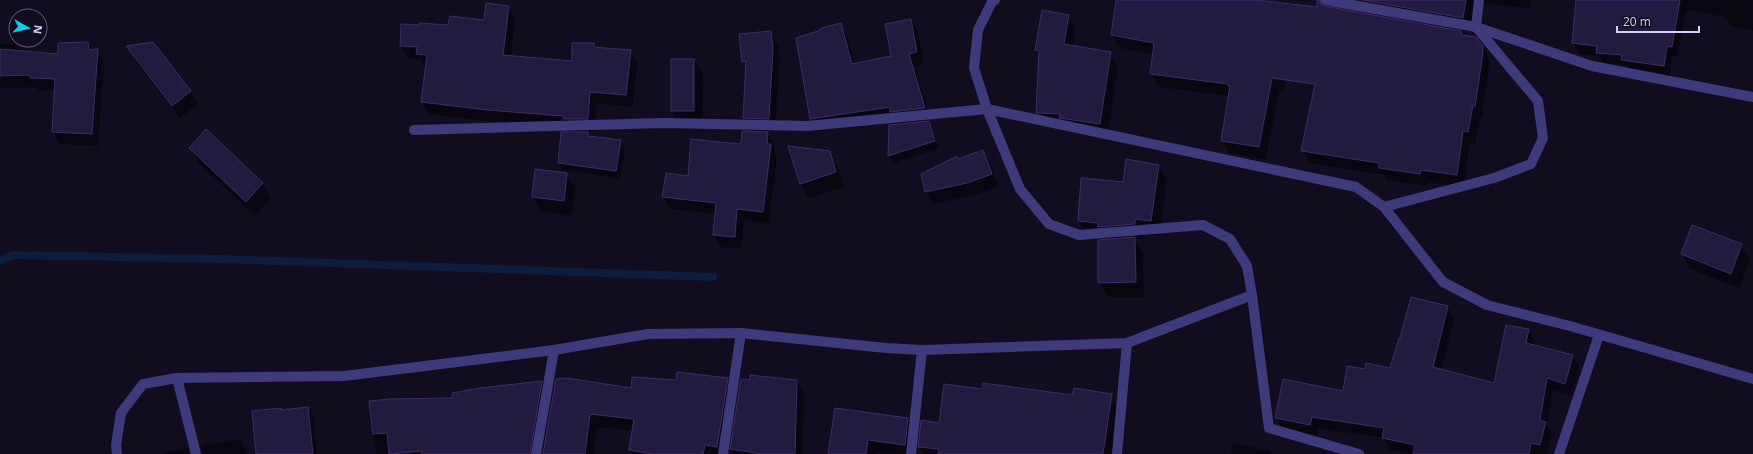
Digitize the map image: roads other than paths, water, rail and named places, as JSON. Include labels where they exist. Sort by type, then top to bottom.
[{"type":"street","points":[[996,0],[992,2],[978,30],[974,68],[987,109],[1020,189],[1050,224],[1080,235],[1203,225],[1230,239],[1247,266],[1269,428],[1359,454]]},
{"type":"street","points":[[1325,0],[1476,27],[1592,66],[1753,98]]},
{"type":"street","points":[[1384,206],[1494,178],[1531,164],[1543,138],[1538,101],[1476,27],[1479,0]]},
{"type":"street","points":[[414,130],[664,123],[807,126],[987,109],[1356,187],[1384,206],[1443,282],[1487,305],[1599,335],[1753,380]]},
{"type":"street","points":[[117,454],[116,445],[120,413],[143,384],[177,378],[344,376],[554,350],[648,334],[741,333],[886,348],[922,350],[1127,343],[1252,296]]},
{"type":"street","points":[[723,454],[741,333]]},
{"type":"street","points":[[1559,454],[1599,335]]},
{"type":"street","points":[[1118,454],[1127,343]]},
{"type":"street","points":[[536,454],[554,350]]},
{"type":"street","points":[[911,454],[922,350]]},
{"type":"street","points":[[177,378],[196,454]]},
{"type":"waterway","points":[[0,261],[13,255],[221,259],[713,277]]}]
